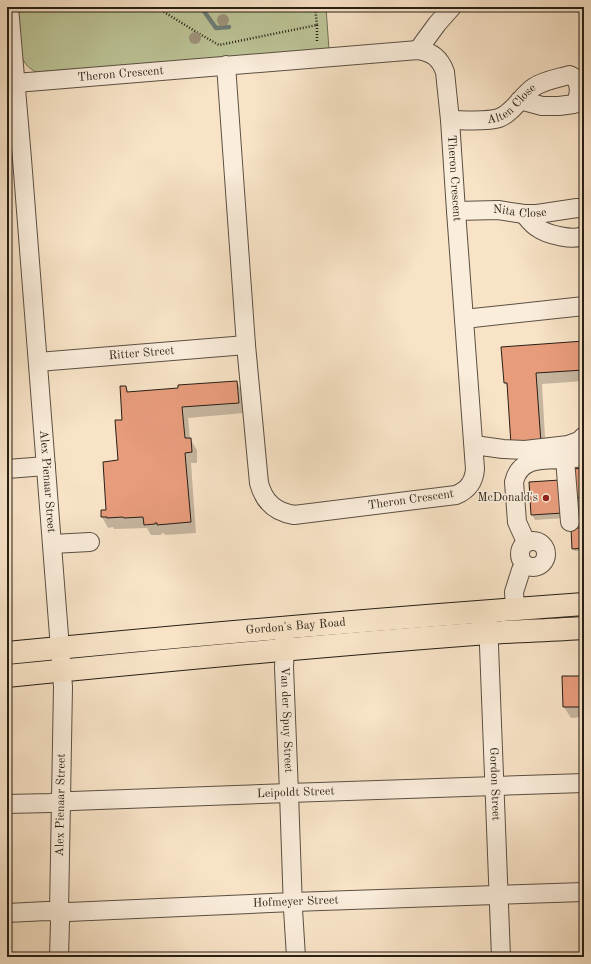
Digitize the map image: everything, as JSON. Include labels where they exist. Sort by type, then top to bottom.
[{"type":"main road","name":"Gordon's Bay Road","points":[[7,653],[284,628],[584,604]]},
{"type":"main road","name":"Gordon's Bay Road","points":[[7,676],[489,633],[584,628]]},
{"type":"street","name":"Alex Pienaar Street","points":[[9,7],[16,83],[15,159],[38,362],[61,647],[63,687],[59,912],[60,957]]},
{"type":"street","points":[[418,50],[437,24],[452,7]]},
{"type":"street","name":"Theron Crescent","points":[[16,83],[226,65],[418,50],[431,53],[443,66],[445,72],[450,120],[474,445],[474,479],[462,493],[456,495],[294,515],[281,512],[264,498],[259,483],[246,345],[226,65]]},
{"type":"street","name":"Alten Close","points":[[450,120],[491,120],[500,118],[534,86],[540,83],[569,75],[573,76],[578,82],[579,96],[574,104],[542,106],[520,100]]},
{"type":"street","name":"Nita Close","points":[[456,211],[498,210],[524,214],[537,214],[577,208],[584,210]]},
{"type":"street","points":[[524,214],[536,228],[546,233],[560,237],[581,238],[584,236]]},
{"type":"street","points":[[464,319],[584,306]]},
{"type":"street","name":"Ritter Street","points":[[38,362],[246,345]]},
{"type":"street","points":[[474,445],[525,450],[568,445],[579,441],[584,436]]},
{"type":"street","points":[[515,609],[514,592],[521,570],[525,565],[520,556],[520,550],[526,542],[517,522],[514,482],[515,476],[520,468],[529,462],[584,457]]},
{"type":"street","points":[[565,459],[570,522]]},
{"type":"street","points":[[7,469],[46,466]]},
{"type":"street","points":[[52,544],[90,542]]},
{"type":"street","name":"Gordon Street","points":[[488,611],[501,957]]},
{"type":"street","name":"Van der Spuy Street","points":[[284,628],[284,667],[296,957]]},
{"type":"street","name":"Leipoldt Street","points":[[7,804],[584,783]]},
{"type":"street","name":"Hofmeyer Street","points":[[7,913],[76,912],[293,902],[584,892]]},
{"type":"path","points":[[156,7],[219,45],[317,25],[315,7]]},
{"type":"green space","points":[[16,7],[326,7],[329,50],[36,72],[24,62],[22,57]]},
{"type":"building","points":[[584,341],[584,370],[536,373],[541,443],[511,445],[507,383],[504,383],[501,347]]},
{"type":"building","points":[[237,381],[239,403],[182,407],[185,438],[191,438],[192,452],[185,453],[191,522],[157,525],[157,523],[155,523],[144,525],[143,517],[101,517],[101,510],[106,510],[103,462],[118,460],[115,420],[122,420],[120,386],[126,386],[127,392],[178,388],[178,385]]},
{"type":"building","points":[[584,468],[584,497],[574,498],[572,469]]},
{"type":"building","name":"McDonald's","points":[[560,480],[563,513],[531,515],[529,482]]},
{"type":"building","points":[[584,527],[584,548],[572,549],[571,529]]},
{"type":"building","points":[[562,676],[584,676],[584,707],[563,707]]},
{"type":"waterway","points":[[201,7],[216,28],[229,27]]},
{"type":"place","name":"McDonald's","points":[[546,498]]}]
